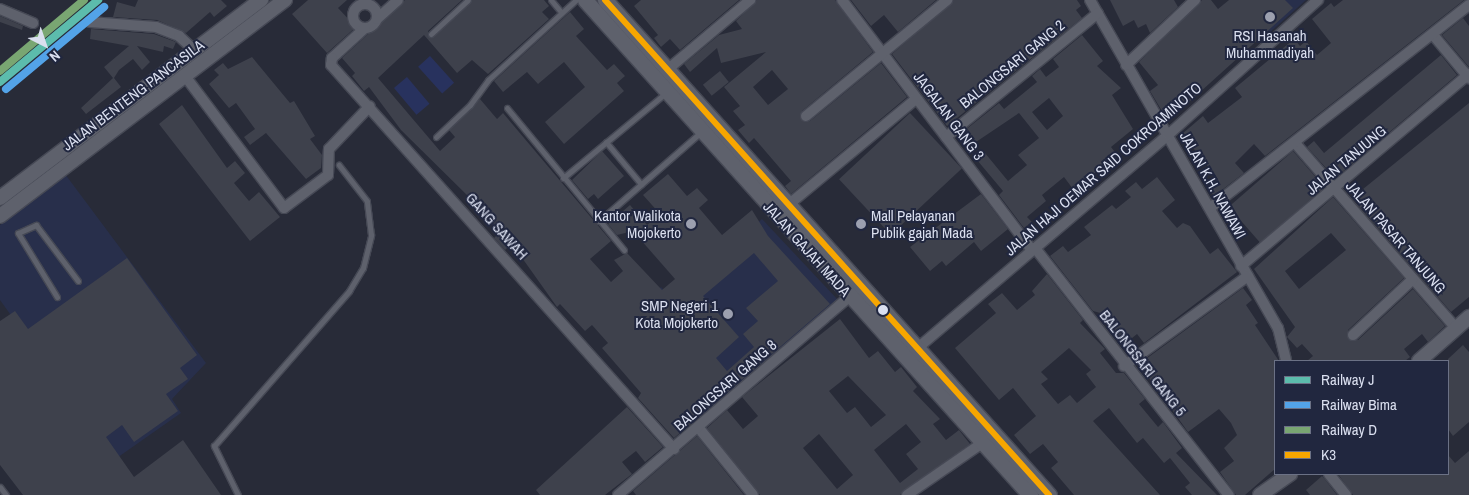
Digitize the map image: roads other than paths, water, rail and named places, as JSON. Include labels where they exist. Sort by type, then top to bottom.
[{"type":"main road","name":"JALAN GAJAH MADA","points":[[585,0],[701,132],[843,279],[911,354],[981,444],[1030,495]]},
{"type":"main road","name":"JALAN GAJAH MADA","points":[[605,0],[787,206],[843,279],[850,296],[911,354],[1050,495]]},
{"type":"street","name":"JALAN BENTENG PANCASILA","points":[[0,198],[176,64],[192,47],[261,0]]},
{"type":"street","name":"JALAN BENTENG PANCASILA","points":[[0,216],[285,0]]},
{"type":"street","points":[[377,18],[370,5],[355,4],[355,22],[365,28],[377,18],[398,0]]},
{"type":"street","points":[[668,70],[750,0]]},
{"type":"street","name":"JAGALAN GANG 3","points":[[842,0],[916,99],[1034,249]]},
{"type":"street","points":[[806,116],[947,0]]},
{"type":"street","name":"JALAN K.H. NAWAWI","points":[[1090,0],[1278,328],[1286,360]]},
{"type":"street","points":[[1126,64],[1195,0]]},
{"type":"street","name":"JALAN HAJI OEMAR SAID COKROAMINOTO","points":[[911,354],[1168,135],[1318,0]]},
{"type":"street","points":[[1210,208],[1434,36],[1469,5]]},
{"type":"street","points":[[0,9],[33,23]]},
{"type":"street","name":"BALONGSARI GANG 2","points":[[946,137],[1098,13]]},
{"type":"street","points":[[90,22],[156,27],[192,47]]},
{"type":"street","name":"GANG SAWAH","points":[[365,28],[330,63],[674,448]]},
{"type":"street","points":[[1434,36],[1468,76]]},
{"type":"street","points":[[176,64],[281,208],[328,175],[329,148],[370,106]]},
{"type":"street","name":"JALAN TANJUNG","points":[[1241,266],[1468,76]]},
{"type":"street","points":[[787,206],[916,99]]},
{"type":"street","name":"JALAN PASAR TANJUNG","points":[[1295,143],[1412,280],[1456,328]]},
{"type":"street","points":[[45,163],[54,175]]},
{"type":"street","name":"BALONGSARI GANG 5","points":[[1034,249],[1124,366],[1229,495]]},
{"type":"street","points":[[1124,366],[1248,276]]},
{"type":"street","points":[[1353,335],[1412,280]]},
{"type":"street","name":"BALONGSARI GANG 8","points":[[618,495],[850,296]]},
{"type":"street","points":[[1420,360],[1469,317]]},
{"type":"street","points":[[698,427],[753,495]]},
{"type":"street","points":[[907,495],[981,444]]},
{"type":"street","points":[[1260,495],[1289,475]]},
{"type":"street","points":[[1330,475],[1346,495]]},
{"type":"lane","points":[[431,34],[468,0]]},
{"type":"lane","points":[[551,0],[561,12]]},
{"type":"lane","points":[[436,137],[561,12],[576,0]]},
{"type":"lane","points":[[563,178],[678,82]]},
{"type":"lane","points":[[507,108],[624,250]]},
{"type":"lane","points":[[599,221],[713,122]]},
{"type":"lane","points":[[606,142],[642,184]]},
{"type":"lane","points":[[238,495],[214,446],[349,291],[363,268],[371,235],[367,201],[340,165]]},
{"type":"lane","points":[[57,297],[18,233],[36,225],[78,281]]},
{"type":"lane","points":[[0,487],[6,495]]},
{"type":"waterway","points":[[3,187],[185,49]]},
{"type":"rail line","name":"D","points":[[0,71],[84,0]]},
{"type":"rail line","name":"J","points":[[0,82],[98,0]]},
{"type":"rail line","name":"Bima","points":[[6,89],[104,7]]},
{"type":"place","name":"RSI Hasanah Muhammadiyah","points":[[1270,17]]},
{"type":"place","name":"Kantor Walikota Mojokerto","points":[[691,224]]},
{"type":"place","name":"Mall Pelayanan Publik gajah Mada","points":[[861,224]]},
{"type":"place","name":"SMP Negeri 1 Kota Mojokerto","points":[[728,314]]}]
